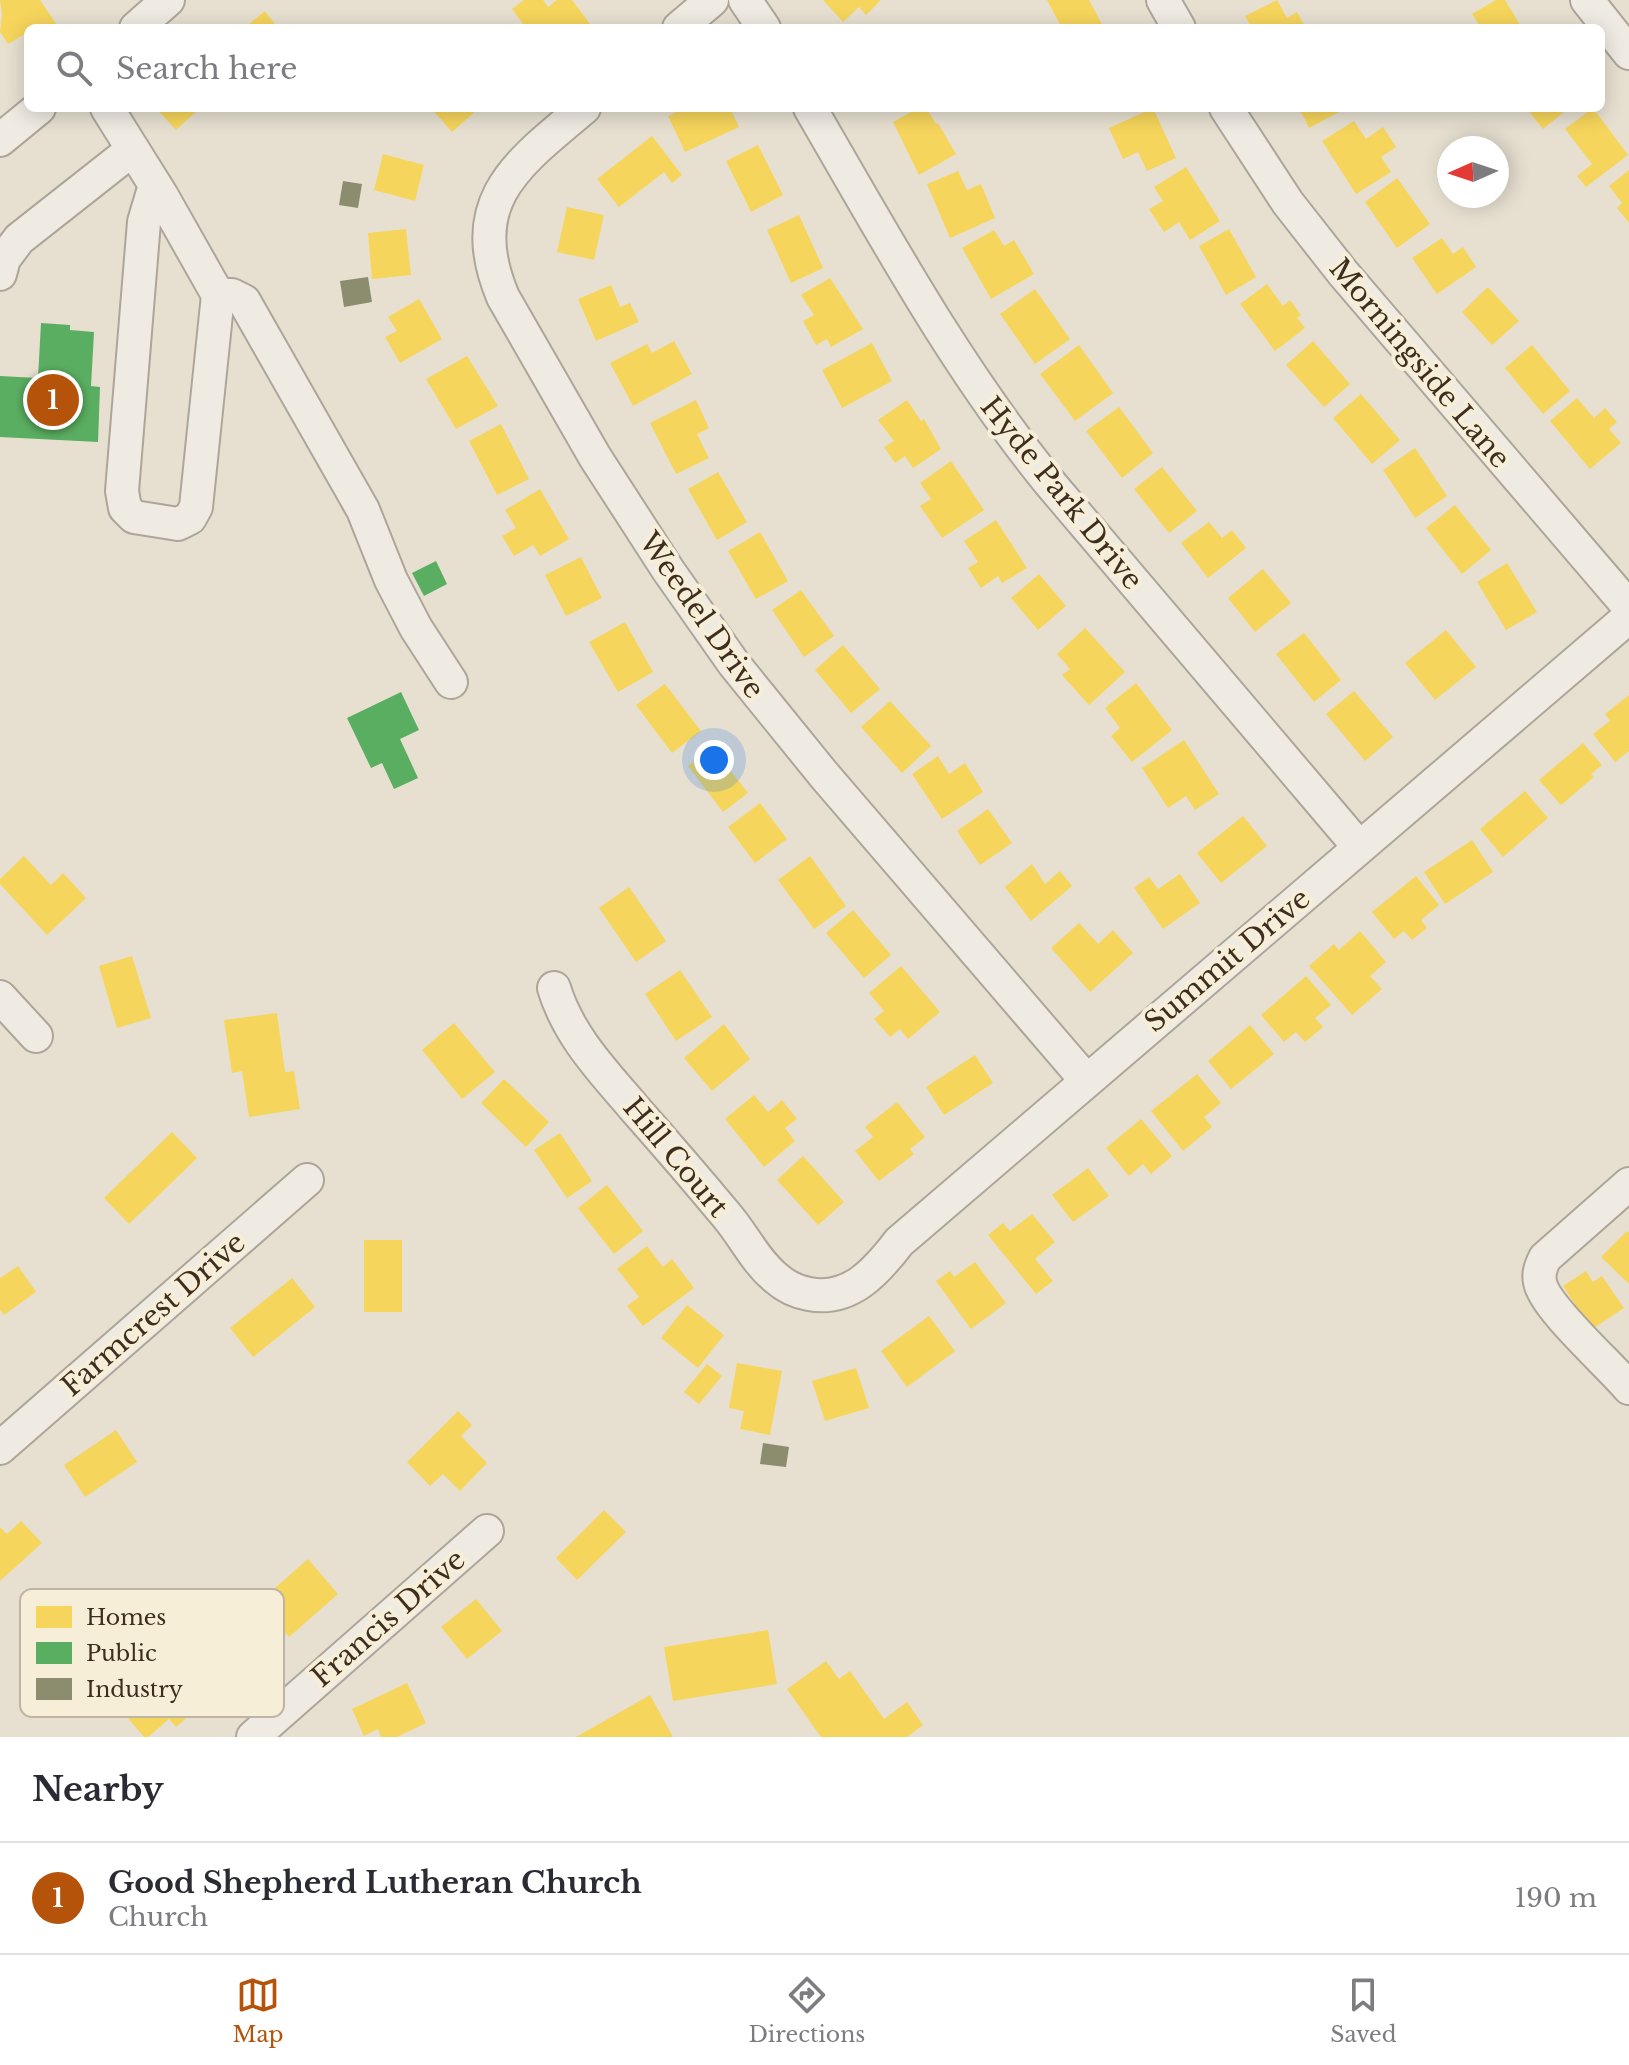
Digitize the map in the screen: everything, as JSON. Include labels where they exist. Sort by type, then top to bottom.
[{"type":"street","points":[[141,24],[168,0]]},
{"type":"street","points":[[684,24],[712,0]]},
{"type":"street","points":[[745,0],[761,24]]},
{"type":"street","points":[[1163,0],[1177,24]]},
{"type":"street","points":[[1587,0],[1629,53]]},
{"type":"street","points":[[0,140],[34,112]]},
{"type":"street","points":[[109,112],[155,185],[218,295],[196,507],[190,518],[178,524],[134,517],[125,508],[122,491],[144,222],[155,185]]},
{"type":"street","name":"Weedel Drive","points":[[579,112],[525,157],[505,182],[497,199],[492,218],[491,256],[503,297],[618,494],[734,664],[813,763],[1086,1080]]},
{"type":"street","name":"Hyde Park Drive","points":[[812,112],[948,345],[1003,425],[1359,847]]},
{"type":"street","name":"Morningside Lane","points":[[1229,112],[1288,203],[1343,273],[1629,607]]},
{"type":"street","points":[[0,274],[4,259],[19,239],[132,150]]},
{"type":"street","points":[[218,295],[232,295],[244,301],[363,510],[391,580],[416,628],[451,682]]},
{"type":"street","name":"Summit Drive","points":[[825,1295],[844,1292],[865,1281],[899,1242],[1629,617]]},
{"type":"street","name":"Hill Court","points":[[554,988],[560,1009],[584,1049],[730,1220],[763,1265],[790,1288],[825,1295]]},
{"type":"street","points":[[0,997],[36,1036]]},
{"type":"street","name":"Farmcrest Drive","points":[[0,1448],[307,1180]]},
{"type":"street","points":[[1623,1368],[1584,1342],[1546,1297],[1540,1285],[1539,1271],[1545,1258],[1629,1184]]},
{"type":"street","name":"Francis Drive","points":[[284,1710],[487,1531]]},
{"type":"street","name":"Francis Drive","points":[[253,1737],[276,1717]]},
{"type":"building: Homes","points":[[0,0],[40,0],[56,24],[24,24],[24,36],[8,44],[0,32]]},
{"type":"building: Homes","points":[[524,0],[543,0],[548,7],[557,0],[572,0],[590,24],[523,24],[512,9]]},
{"type":"building: Homes","points":[[823,0],[881,0],[866,15],[859,7],[843,22]]},
{"type":"building: Homes","points":[[1047,0],[1089,0],[1102,24],[1060,24]]},
{"type":"building: Homes","points":[[1277,0],[1287,18],[1297,12],[1304,24],[1250,24],[1245,16]]},
{"type":"building: Homes","points":[[1496,0],[1505,0],[1520,24],[1478,24],[1472,14]]},
{"type":"building: Homes","points":[[265,11],[275,24],[249,24]]},
{"type":"building: Homes","points":[[160,112],[196,112],[176,130]]},
{"type":"building: Homes","points":[[434,112],[475,112],[452,132]]},
{"type":"building: Homes","points":[[677,112],[732,112],[739,127],[685,152],[668,116]]},
{"type":"building: Homes","points":[[911,112],[928,112],[956,154],[919,175],[893,122]]},
{"type":"building: Homes","points":[[1144,112],[1155,112],[1176,158],[1147,171],[1138,152],[1123,159],[1109,128]]},
{"type":"building: Homes","points":[[1301,112],[1339,112],[1309,128]]},
{"type":"building: Homes","points":[[1529,112],[1564,112],[1543,129]]},
{"type":"building: Homes","points":[[1588,112],[1596,112],[1628,155],[1586,187],[1577,176],[1592,164],[1565,129]]},
{"type":"building: Homes","points":[[1354,121],[1366,139],[1383,127],[1396,147],[1381,157],[1391,172],[1356,194],[1322,141]]},
{"type":"building: Homes","points":[[652,136],[682,175],[672,183],[664,172],[619,207],[597,179]]},
{"type":"building: Homes","points":[[758,145],[783,195],[751,212],[726,161]]},
{"type":"building: Homes","points":[[383,154],[424,165],[415,201],[374,190]]},
{"type":"building: Homes","points":[[1186,167],[1220,221],[1190,240],[1179,222],[1164,232],[1149,209],[1163,201],[1154,187]]},
{"type":"building: Homes","points":[[1629,170],[1629,223],[1617,208],[1622,203],[1609,186]]},
{"type":"building: Homes","points":[[958,171],[967,190],[981,184],[995,218],[950,238],[927,184]]},
{"type":"building: Homes","points":[[1397,178],[1430,224],[1397,248],[1365,202]]},
{"type":"building: Homes","points":[[567,207],[604,215],[594,260],[557,252]]},
{"type":"building: Homes","points":[[799,215],[823,268],[791,283],[767,230]]},
{"type":"building: Homes","points":[[406,229],[411,275],[372,279],[368,233]]},
{"type":"building: Homes","points":[[1229,229],[1256,277],[1226,295],[1199,246]]},
{"type":"building: Homes","points":[[994,230],[1004,246],[1014,240],[1034,274],[991,299],[962,248]]},
{"type":"building: Homes","points":[[1442,238],[1453,254],[1463,247],[1476,267],[1437,294],[1412,258]]},
{"type":"building: Homes","points":[[830,278],[863,329],[831,347],[827,339],[816,345],[803,321],[814,315],[801,295]]},
{"type":"building: Homes","points":[[1267,284],[1283,306],[1290,300],[1301,315],[1297,318],[1305,328],[1275,351],[1240,304]]},
{"type":"building: Homes","points":[[611,285],[620,307],[630,303],[639,322],[596,341],[578,299]]},
{"type":"building: Homes","points":[[1488,287],[1519,321],[1492,345],[1462,312]]},
{"type":"building: Homes","points":[[1035,289],[1070,339],[1035,364],[1000,314]]},
{"type":"building: Homes","points":[[419,299],[442,339],[400,363],[385,337],[397,331],[388,317]]},
{"type":"building: Homes","points":[[674,341],[692,374],[633,406],[610,363],[647,344],[652,353]]},
{"type":"building: Homes","points":[[1313,341],[1350,384],[1324,407],[1286,365]]},
{"type":"building: Homes","points":[[872,343],[892,381],[842,408],[822,370]]},
{"type":"building: Homes","points":[[1079,345],[1113,393],[1075,421],[1040,374]]},
{"type":"building: Homes","points":[[1532,345],[1570,391],[1543,414],[1505,368]]},
{"type":"building: Homes","points":[[467,356],[498,406],[456,429],[426,379]]},
{"type":"building: Homes","points":[[1361,394],[1400,440],[1372,464],[1333,418]]},
{"type":"building: Homes","points":[[1577,398],[1594,418],[1605,408],[1617,422],[1609,429],[1621,443],[1590,469],[1550,421]]},
{"type":"building: Homes","points":[[696,400],[709,428],[697,434],[709,458],[676,474],[650,423]]},
{"type":"building: Homes","points":[[907,400],[921,421],[924,419],[941,449],[913,468],[905,456],[895,463],[884,447],[894,441],[878,420]]},
{"type":"building: Homes","points":[[1119,407],[1153,453],[1122,478],[1086,431]]},
{"type":"building: Homes","points":[[501,424],[529,479],[497,495],[469,441]]},
{"type":"building: Homes","points":[[1415,448],[1447,496],[1415,518],[1383,470]]},
{"type":"building: Homes","points":[[951,461],[984,510],[942,538],[920,506],[931,499],[920,483]]},
{"type":"building: Homes","points":[[1162,467],[1197,511],[1169,533],[1134,489]]},
{"type":"building: Homes","points":[[718,472],[747,522],[717,540],[688,489]]},
{"type":"building: Homes","points":[[540,489],[569,539],[540,556],[533,545],[514,556],[502,536],[516,528],[505,510]]},
{"type":"building: Homes","points":[[1455,505],[1491,550],[1462,574],[1426,528]]},
{"type":"building: Homes","points":[[996,520],[1027,568],[1002,583],[998,576],[981,588],[968,568],[978,562],[964,541]]},
{"type":"building: Homes","points":[[1209,522],[1222,538],[1232,530],[1246,548],[1208,578],[1181,543]]},
{"type":"building: Homes","points":[[760,532],[788,581],[756,599],[728,551]]},
{"type":"building: Homes","points":[[581,557],[602,598],[566,616],[545,575]]},
{"type":"building: Homes","points":[[1507,563],[1537,612],[1506,630],[1477,582]]},
{"type":"building: Homes","points":[[1263,569],[1291,603],[1255,632],[1228,598]]},
{"type":"building: Homes","points":[[1039,574],[1066,606],[1038,630],[1011,598]]},
{"type":"building: Homes","points":[[801,590],[834,636],[804,657],[772,610]]},
{"type":"building: Homes","points":[[625,622],[653,672],[618,692],[589,642]]},
{"type":"building: Homes","points":[[1085,628],[1125,672],[1089,705],[1062,675],[1070,669],[1057,654]]},
{"type":"building: Homes","points":[[1446,630],[1476,667],[1435,700],[1405,663]]},
{"type":"building: Homes","points":[[1304,633],[1341,680],[1314,702],[1276,654]]},
{"type":"building: Homes","points":[[843,645],[880,689],[851,713],[815,670]]},
{"type":"building: Homes","points":[[1136,683],[1172,730],[1132,762],[1111,736],[1120,728],[1105,708]]},
{"type":"building: Homes","points":[[665,684],[701,731],[672,753],[636,705]]},
{"type":"building: Homes","points":[[1354,691],[1393,737],[1365,761],[1326,714]]},
{"type":"building: Homes","points":[[1629,695],[1629,751],[1615,762],[1593,734],[1610,721],[1605,714]]},
{"type":"building: Homes","points":[[890,701],[931,746],[902,773],[861,727]]},
{"type":"building: Homes","points":[[1184,740],[1219,794],[1195,810],[1186,796],[1168,808],[1142,768]]},
{"type":"building: Homes","points":[[1583,743],[1602,765],[1591,774],[1594,777],[1561,805],[1539,780]]},
{"type":"building: Homes","points":[[712,747],[748,793],[723,812],[688,766]]},
{"type":"building: Homes","points":[[938,756],[949,774],[965,763],[983,792],[942,819],[912,774]]},
{"type":"building: Homes","points":[[1525,791],[1548,818],[1503,857],[1480,829]]},
{"type":"building: Homes","points":[[760,803],[787,839],[755,863],[728,827]]},
{"type":"building: Homes","points":[[988,809],[1012,843],[980,865],[957,831]]},
{"type":"building: Homes","points":[[1243,816],[1267,846],[1221,883],[1197,853]]},
{"type":"building: Homes","points":[[1472,840],[1493,872],[1445,904],[1424,872]]},
{"type":"building: Homes","points":[[24,856],[51,885],[63,873],[86,898],[47,935],[0,884],[0,879]]},
{"type":"building: Homes","points":[[810,856],[846,906],[814,929],[778,880]]},
{"type":"building: Homes","points":[[1032,864],[1045,884],[1060,871],[1072,886],[1031,921],[1005,887]]},
{"type":"building: Homes","points":[[1180,874],[1200,903],[1163,929],[1134,888],[1149,877],[1158,889]]},
{"type":"building: Homes","points":[[1416,876],[1439,905],[1421,920],[1427,928],[1412,940],[1404,931],[1394,939],[1372,912]]},
{"type":"building: Homes","points":[[629,887],[666,941],[636,962],[599,908]]},
{"type":"building: Homes","points":[[853,910],[891,955],[864,978],[826,933]]},
{"type":"building: Homes","points":[[1079,923],[1098,944],[1113,930],[1133,953],[1090,992],[1051,948]]},
{"type":"building: Homes","points":[[1360,931],[1386,962],[1370,976],[1382,989],[1352,1015],[1309,966],[1334,944],[1339,950]]},
{"type":"building: Homes","points":[[132,956],[151,1018],[117,1028],[99,966]]},
{"type":"building: Homes","points":[[901,966],[940,1012],[908,1039],[900,1029],[890,1037],[874,1019],[884,1011],[869,993]]},
{"type":"building: Homes","points":[[680,970],[712,1017],[676,1041],[645,994]]},
{"type":"building: Homes","points":[[1306,976],[1331,1005],[1315,1018],[1323,1027],[1305,1042],[1296,1032],[1284,1042],[1261,1015]]},
{"type":"building: Homes","points":[[277,1013],[285,1072],[294,1071],[300,1109],[249,1117],[242,1071],[232,1073],[224,1020]]},
{"type":"building: Homes","points":[[454,1023],[495,1072],[462,1099],[422,1050]]},
{"type":"building: Homes","points":[[724,1024],[750,1059],[712,1091],[684,1058]]},
{"type":"building: Homes","points":[[1250,1025],[1274,1054],[1231,1089],[1208,1061]]},
{"type":"building: Homes","points":[[975,1055],[993,1083],[944,1115],[926,1087]]},
{"type":"building: Homes","points":[[1197,1074],[1221,1103],[1204,1117],[1212,1127],[1183,1151],[1151,1111]]},
{"type":"building: Homes","points":[[504,1079],[549,1122],[526,1147],[481,1103]]},
{"type":"building: Homes","points":[[754,1095],[768,1112],[782,1100],[797,1119],[785,1128],[795,1141],[764,1167],[725,1119]]},
{"type":"building: Homes","points":[[897,1102],[925,1137],[910,1149],[914,1154],[879,1181],[855,1151],[873,1137],[865,1127]]},
{"type":"building: Homes","points":[[1141,1119],[1172,1156],[1151,1174],[1143,1164],[1129,1176],[1106,1148]]},
{"type":"building: Homes","points":[[172,1132],[197,1158],[129,1224],[104,1198]]},
{"type":"building: Homes","points":[[560,1133],[592,1181],[567,1198],[534,1150]]},
{"type":"building: Homes","points":[[803,1156],[844,1202],[818,1225],[777,1180]]},
{"type":"building: Homes","points":[[1088,1168],[1109,1196],[1073,1222],[1052,1195]]},
{"type":"building: Homes","points":[[607,1185],[643,1231],[614,1254],[578,1208]]},
{"type":"building: Homes","points":[[1032,1214],[1055,1242],[1035,1259],[1053,1281],[1036,1294],[988,1235],[1003,1223],[1010,1231]]},
{"type":"building: Homes","points":[[1627,1231],[1629,1233],[1629,1284],[1601,1257]]},
{"type":"building: Homes","points":[[364,1240],[402,1240],[402,1312],[364,1312]]},
{"type":"building: Homes","points":[[647,1246],[663,1267],[672,1259],[694,1288],[643,1326],[627,1306],[639,1297],[617,1269]]},
{"type":"building: Homes","points":[[975,1262],[1006,1303],[971,1329],[936,1281],[950,1271],[954,1277]]},
{"type":"building: Homes","points":[[18,1266],[36,1292],[4,1315],[0,1310],[0,1278]]},
{"type":"building: Homes","points":[[1586,1271],[1593,1282],[1602,1276],[1624,1308],[1591,1330],[1563,1286]]},
{"type":"building: Homes","points":[[292,1278],[315,1307],[253,1357],[230,1328]]},
{"type":"building: Homes","points":[[687,1305],[724,1335],[698,1368],[661,1338]]},
{"type":"building: Homes","points":[[929,1316],[955,1351],[907,1387],[881,1351]]},
{"type":"building: Homes","points":[[737,1363],[782,1371],[770,1435],[740,1429],[744,1411],[729,1408]]},
{"type":"building: Homes","points":[[707,1364],[722,1376],[699,1404],[684,1392]]},
{"type":"building: Homes","points":[[856,1368],[869,1408],[825,1421],[812,1381]]},
{"type":"building: Homes","points":[[458,1411],[472,1425],[461,1436],[487,1463],[460,1491],[443,1474],[430,1486],[407,1462]]},
{"type":"building: Homes","points":[[116,1430],[137,1462],[85,1497],[64,1465]]},
{"type":"building: Homes","points":[[604,1510],[626,1532],[577,1580],[556,1558]]},
{"type":"building: Homes","points":[[21,1521],[42,1543],[0,1581],[0,1527],[7,1534]]},
{"type":"building: Homes","points":[[308,1559],[338,1594],[289,1637],[284,1631],[284,1589],[274,1589]]},
{"type":"building: Homes","points":[[476,1599],[502,1631],[467,1659],[441,1627]]},
{"type":"building: Homes","points":[[768,1630],[777,1684],[673,1701],[664,1647]]},
{"type":"building: Homes","points":[[826,1661],[839,1679],[850,1671],[884,1719],[907,1702],[923,1725],[907,1737],[821,1737],[787,1689]]},
{"type":"building: Homes","points":[[407,1683],[426,1723],[397,1737],[381,1737],[378,1729],[364,1736],[352,1709]]},
{"type":"building: Homes","points":[[650,1695],[673,1737],[576,1737]]},
{"type":"building: Homes","points":[[127,1717],[188,1717],[176,1727],[169,1719],[144,1737]]},
{"type":"building: Public","points":[[41,323],[70,325],[70,330],[94,332],[91,386],[100,387],[98,442],[0,437],[0,376],[38,378]]},
{"type":"building: Public","points":[[436,561],[447,584],[424,596],[412,573]]},
{"type":"building: Public","points":[[401,692],[419,730],[400,739],[418,778],[394,789],[382,763],[371,768],[347,718]]},
{"type":"building: Industry","points":[[343,181],[362,184],[358,208],[339,205]]},
{"type":"building: Industry","points":[[368,277],[372,302],[344,307],[340,281]]},
{"type":"building: Industry","points":[[763,1443],[789,1447],[786,1467],[760,1464]]},
{"type":"place","name":"Good Shepherd Lutheran Church","points":[[53,400]]}]
